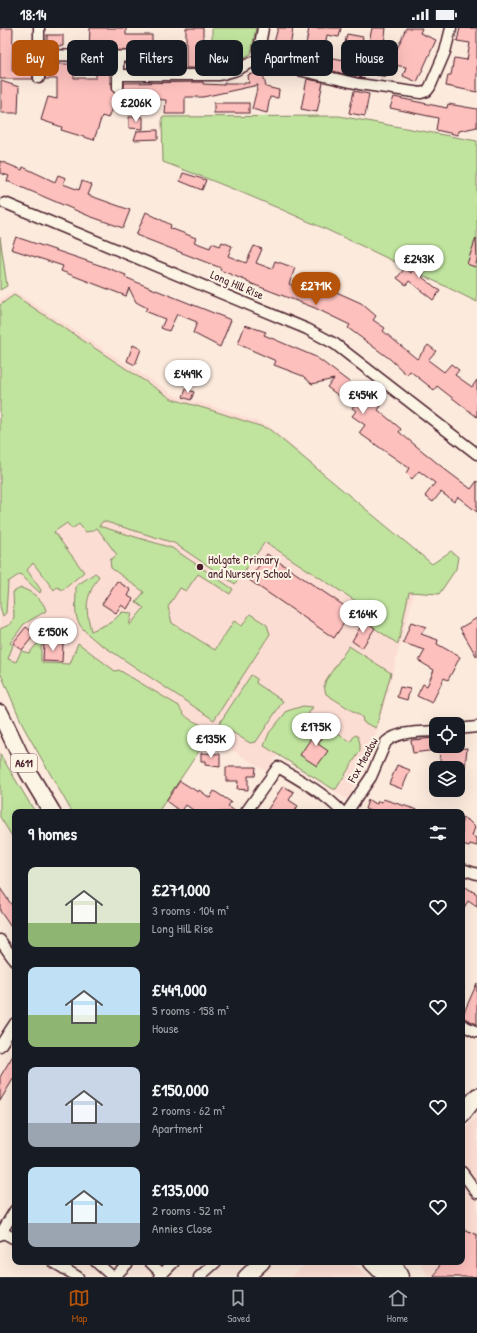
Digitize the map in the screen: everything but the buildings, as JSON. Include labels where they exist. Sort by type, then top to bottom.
[{"type":"main road","name":"A611","points":[[0,713],[28,772],[50,809]]},
{"type":"main road","points":[[465,1111],[477,1096]]},
{"type":"main road","points":[[246,1277],[260,1265]]},
{"type":"main road","points":[[375,1265],[387,1277]]},
{"type":"main road","points":[[394,1265],[400,1277]]},
{"type":"street","points":[[39,28],[39,40]]},
{"type":"street","points":[[261,40],[263,28]]},
{"type":"street","points":[[322,76],[359,84],[421,92],[427,91],[445,52],[451,28]]},
{"type":"street","points":[[118,57],[126,57]]},
{"type":"street","points":[[187,75],[219,75],[234,71],[251,63]]},
{"type":"street","points":[[118,75],[126,75]]},
{"type":"street","points":[[118,76],[118,88]]},
{"type":"street","name":"Long Hill Rise","points":[[5,203],[321,336],[335,344],[477,454]]},
{"type":"street","points":[[465,728],[477,727]]},
{"type":"street","name":"Fox Meadow","points":[[349,809],[371,777],[386,742],[390,738],[413,733],[429,732]]},
{"type":"street","points":[[248,809],[278,767],[321,794],[338,809]]},
{"type":"street","points":[[465,870],[477,874]]},
{"type":"street","points":[[0,940],[12,957]]},
{"type":"street","points":[[465,1026],[477,1032]]},
{"type":"street","points":[[0,1046],[12,1028]]},
{"type":"street","points":[[465,1176],[477,1193]]},
{"type":"street","points":[[12,1215],[1,1233],[12,1238]]},
{"type":"street","points":[[58,1265],[75,1276]]},
{"type":"street","points":[[100,1265],[114,1277],[126,1265]]},
{"type":"street","points":[[152,1265],[160,1276],[171,1265]]},
{"type":"street","points":[[199,1277],[213,1265]]},
{"type":"shaded area","name":"Holgate Primary and Nursery School","points":[[14,291],[176,396],[226,410],[269,426],[342,490],[386,541],[414,593],[377,731],[348,800],[278,755],[266,771],[210,736],[160,809],[88,809],[11,674],[0,641],[0,299]]},
{"type":"shaded area","points":[[477,1116],[477,1277],[428,1277],[422,1265],[465,1265],[465,1130]]},
{"type":"shaded area","points":[[306,1265],[354,1265],[369,1277],[290,1277]]},
{"type":"green space","points":[[212,28],[256,28],[254,40],[251,40],[251,54],[243,58],[243,40],[212,40]]},
{"type":"green space","points":[[339,116],[477,141],[477,302],[400,264],[283,210],[163,162],[162,117]]},
{"type":"green space","points":[[0,237],[7,286],[0,290]]},
{"type":"green space","points":[[14,295],[172,399],[269,429],[432,564],[451,551],[458,557],[456,569],[439,594],[409,592],[398,644],[364,621],[371,611],[265,542],[235,584],[174,543],[103,521],[99,526],[172,548],[233,589],[230,594],[198,574],[186,591],[180,588],[168,607],[172,623],[215,650],[234,621],[242,626],[250,614],[267,625],[270,634],[214,720],[96,641],[82,628],[76,611],[76,586],[95,573],[99,576],[91,591],[87,608],[91,631],[112,622],[122,612],[132,613],[129,626],[144,608],[136,602],[144,592],[111,568],[110,560],[117,555],[97,528],[92,531],[85,532],[79,524],[72,529],[67,523],[54,532],[84,572],[63,590],[57,587],[54,590],[33,563],[27,570],[41,590],[40,593],[20,574],[8,582],[6,613],[3,616],[0,607],[0,305]]},
{"type":"green space","points":[[21,588],[29,591],[43,603],[46,611],[24,624],[10,643],[13,645],[8,659],[16,662],[21,651],[29,653],[44,636],[54,641],[41,646],[41,661],[43,663],[70,664],[78,643],[115,671],[119,670],[179,706],[186,716],[212,732],[160,809],[70,809],[24,728],[0,672],[0,629],[11,624],[14,617],[13,592]]},
{"type":"green space","points":[[349,646],[391,673],[376,728],[363,722],[362,717],[326,694],[324,686],[326,680]]},
{"type":"green space","points":[[251,675],[257,679],[256,683],[283,701],[256,742],[250,743],[219,724]]},
{"type":"green space","points":[[303,706],[313,707],[308,714],[350,742],[355,735],[358,736],[360,751],[336,789],[333,789],[264,746],[269,733],[287,711]]},
{"type":"green space","points":[[0,754],[33,809],[12,809],[12,836],[0,817]]},
{"type":"place","name":"Holgate Primary and Nursery School","points":[[200,567]]}]
